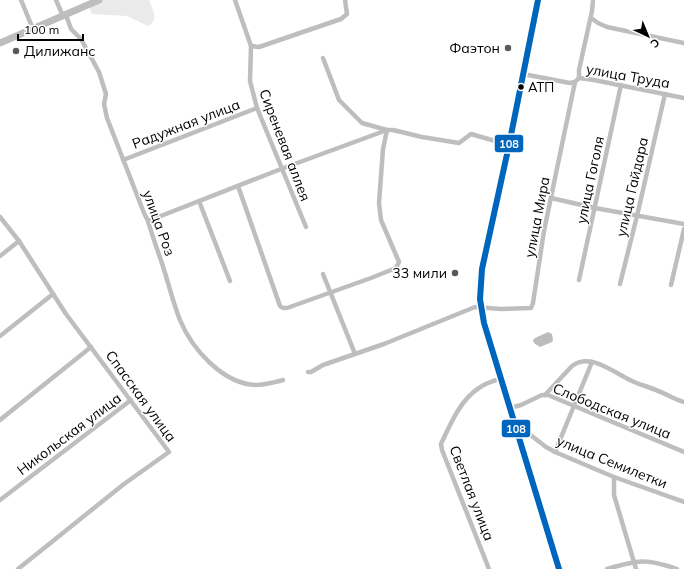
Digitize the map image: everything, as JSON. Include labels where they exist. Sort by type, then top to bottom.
[{"type":"main road","points":[[0,43],[99,0]]},
{"type":"street","points":[[21,0],[34,29]]},
{"type":"street","name":"улица Роз","points":[[56,0],[71,29],[81,39],[99,72],[106,94],[104,104],[107,118],[148,221],[180,320],[194,345],[217,369],[239,382],[256,385],[270,384],[283,380]]},
{"type":"street","name":"Сиреневая аллея","points":[[235,0],[250,46],[250,82],[257,108],[306,227]]},
{"type":"street","points":[[250,46],[259,47],[341,19],[347,14],[345,0]]},
{"type":"street","points":[[538,0],[482,269],[480,299],[484,324],[560,569]]},
{"type":"street","points":[[580,78],[579,70],[591,18],[593,0]]},
{"type":"street","points":[[591,18],[607,27],[684,43]]},
{"type":"street","points":[[323,58],[339,100],[362,123],[387,130],[459,143],[471,134],[509,145]]},
{"type":"street","name":"улица Труда","points":[[523,74],[570,82],[575,82],[580,78],[684,98]]},
{"type":"street","name":"улица Мира","points":[[481,307],[500,309],[531,308],[544,231],[575,82]]},
{"type":"street","name":"улица Гоголя","points":[[579,280],[621,85]]},
{"type":"street","name":"улица Гайдара","points":[[620,284],[665,94]]},
{"type":"street","name":"Радужная улица","points":[[123,160],[257,108]]},
{"type":"street","points":[[148,221],[281,169],[387,130]]},
{"type":"street","points":[[238,186],[280,306],[287,308],[371,278],[396,268],[399,262],[381,220],[380,209],[383,149],[387,130]]},
{"type":"street","points":[[551,198],[595,208],[684,224]]},
{"type":"street","points":[[200,201],[230,281]]},
{"type":"street","name":"Спасская улица","points":[[0,217],[19,242],[53,294],[91,347],[169,452],[124,484],[18,569]]},
{"type":"street","points":[[671,285],[684,229]]},
{"type":"street","points":[[0,256],[19,242]]},
{"type":"street","points":[[323,274],[355,354]]},
{"type":"street","points":[[0,336],[53,294]]},
{"type":"street","points":[[308,372],[475,307],[481,307]]},
{"type":"street","points":[[0,420],[91,347]]},
{"type":"street","points":[[545,395],[572,366],[577,362],[584,361],[592,362],[614,371],[631,381],[684,402]]},
{"type":"street","points":[[555,452],[592,362]]},
{"type":"street","name":"Светлая улица","points":[[489,569],[442,450],[441,444],[458,411],[467,398],[479,388],[502,378]]},
{"type":"street","name":"Слободская улица","points":[[510,408],[545,395],[556,398],[684,452]]},
{"type":"street","name":"Никольская улица","points":[[0,500],[131,400]]},
{"type":"street","name":"улица Семилетки","points":[[515,422],[546,447],[555,452],[614,477],[684,502]]},
{"type":"street","points":[[614,477],[614,495],[636,569]]},
{"type":"street","points":[[607,569],[633,561],[646,560],[677,569]]},
{"type":"shaded area","points":[[104,0],[149,0],[154,14],[154,21],[148,26],[127,16],[92,14],[89,7]]},
{"type":"shaded area","points":[[548,332],[552,334],[552,342],[540,347],[534,343],[533,340],[535,338]]},
{"type":"transit line","name":"108","points":[[538,0],[482,269],[480,299],[484,323],[559,569]]},
{"type":"place","name":"Фаэтон","points":[[508,48]]},
{"type":"place","name":"Дилижанс","points":[[16,51]]},
{"type":"place","name":"АТП","points":[[521,87]]},
{"type":"place","name":"33 мили","points":[[455,273]]}]
